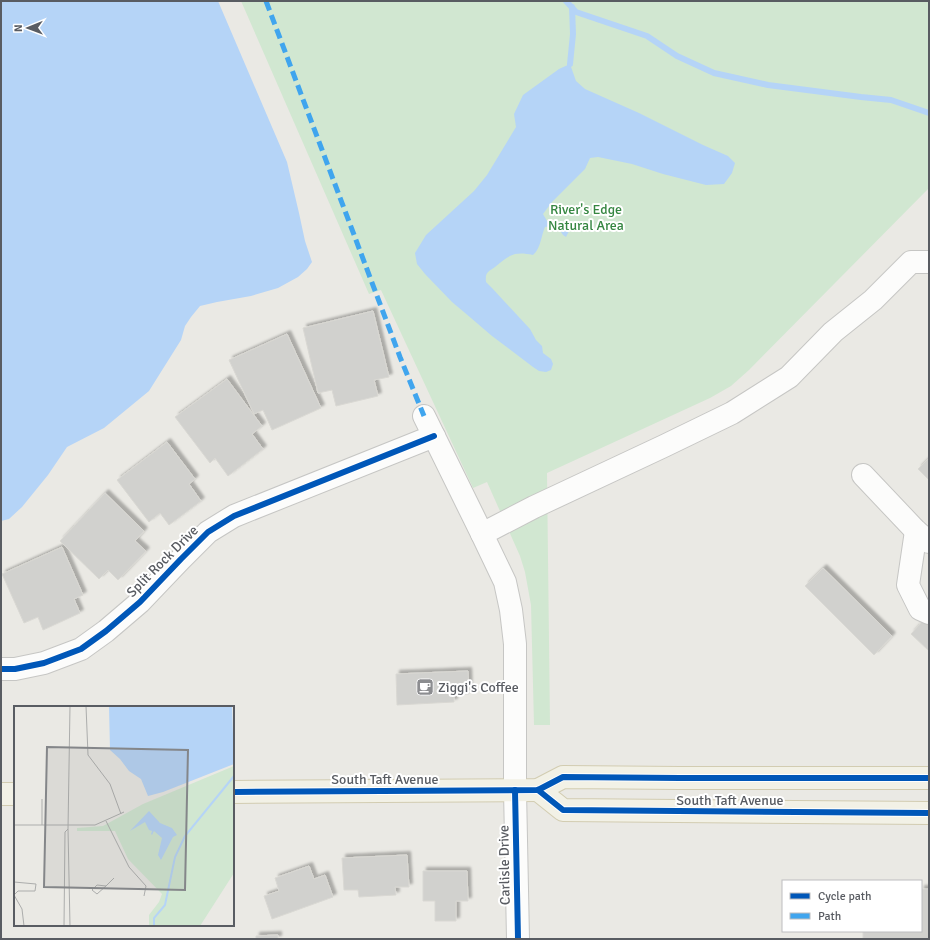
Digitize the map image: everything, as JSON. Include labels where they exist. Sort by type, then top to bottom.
[{"type":"main road","name":"South Taft Avenue","points":[[234,792],[538,790],[563,776],[680,778],[929,778]]},
{"type":"main road","name":"South Taft Avenue","points":[[538,790],[563,810],[929,813]]},
{"type":"main road","points":[[1,794],[14,794]]},
{"type":"street","points":[[482,534],[534,507],[732,413],[789,377],[833,332],[873,300],[911,262],[929,262]]},
{"type":"street","name":"Carlisle Drive","points":[[424,416],[505,582],[511,610],[515,644],[514,790],[518,939]]},
{"type":"street","name":"Split Rock Drive","points":[[1,669],[15,669],[44,663],[81,649],[106,631],[140,602],[180,559],[208,532],[234,516],[434,436]]},
{"type":"street","points":[[863,475],[922,536],[908,585],[920,610],[929,613]]},
{"type":"green space","name":"River's Edge Natural Area","points":[[241,1],[929,1],[929,188],[749,370],[731,386],[710,398],[547,473],[550,725],[534,725],[531,605],[525,572],[520,556],[487,482],[473,488],[381,290],[369,294]]},
{"type":"water","points":[[1,1],[218,1],[287,162],[305,241],[312,262],[298,277],[278,288],[251,296],[200,306],[185,326],[181,340],[149,391],[104,428],[67,447],[48,475],[22,507],[9,519],[1,521]]},
{"type":"water","points":[[570,64],[576,81],[585,89],[728,156],[735,163],[732,173],[724,184],[706,185],[632,164],[598,157],[590,158],[585,169],[552,202],[543,214],[547,221],[559,224],[569,231],[566,237],[559,229],[552,226],[545,227],[536,252],[533,255],[512,255],[489,271],[486,276],[486,282],[530,329],[536,340],[542,346],[543,353],[551,359],[553,364],[551,370],[546,372],[539,371],[533,367],[492,336],[452,302],[417,264],[415,253],[426,235],[474,191],[487,175],[516,127],[514,114],[523,95],[559,69]]},
{"type":"building","points":[[373,311],[389,377],[374,380],[378,396],[336,406],[332,390],[318,393],[303,328]]},
{"type":"building","points":[[287,334],[321,408],[272,430],[263,410],[254,414],[229,360]]},
{"type":"building","points":[[227,379],[262,426],[252,434],[263,449],[228,476],[215,458],[210,463],[175,417]]},
{"type":"building","points":[[167,442],[195,479],[189,484],[201,501],[169,525],[160,513],[149,522],[117,480]]},
{"type":"building","points":[[929,458],[929,480],[918,469]]},
{"type":"building","points":[[105,493],[144,531],[135,541],[146,551],[118,580],[108,570],[99,579],[60,541]]},
{"type":"building","points":[[62,547],[83,595],[74,599],[80,613],[43,630],[38,617],[24,623],[2,574]]},
{"type":"building","points":[[823,568],[892,636],[874,655],[805,586]]},
{"type":"building","points":[[929,614],[929,651],[911,634]]},
{"type":"building","points":[[468,671],[469,694],[454,694],[454,702],[397,705],[396,674]]},
{"type":"building","points":[[407,855],[409,887],[395,887],[396,895],[359,897],[358,890],[344,890],[342,858]]},
{"type":"building","points":[[309,866],[314,879],[325,875],[333,897],[272,919],[264,896],[279,891],[275,878]]},
{"type":"building","points":[[423,871],[467,871],[468,901],[456,901],[456,921],[435,921],[435,901],[423,901]]},
{"type":"building","points":[[922,889],[929,889],[929,939],[863,939],[863,932],[922,932]]},
{"type":"building","points":[[278,935],[278,939],[256,939],[256,936]]},
{"type":"waterway","points":[[566,1],[576,12],[647,36],[677,56],[714,73],[768,85],[891,100],[929,113]]},
{"type":"waterway","points":[[570,64],[573,34],[572,7]]},
{"type":"marked path","points":[[266,1],[400,357],[424,416]]},
{"type":"cycle path","points":[[1,669],[15,669],[44,663],[81,649],[106,631],[140,602],[208,532],[234,516],[434,436]]},
{"type":"cycle path","points":[[234,792],[538,790],[563,777],[929,778]]},
{"type":"cycle path","points":[[515,790],[518,939]]},
{"type":"cycle path","points":[[538,790],[563,810],[929,813]]},
{"type":"place","name":"Ziggi's Coffee","points":[[425,687]]}]
